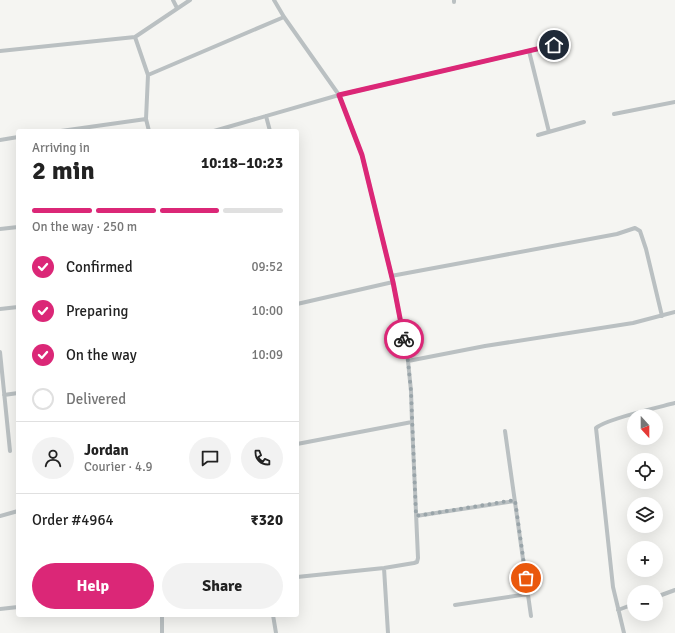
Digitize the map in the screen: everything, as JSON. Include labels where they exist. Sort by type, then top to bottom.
[{"type":"street","points":[[173,0],[177,8]]},
{"type":"street","points":[[0,51],[135,38],[190,0]]},
{"type":"street","points":[[274,0],[284,17],[339,95],[362,155],[393,282],[408,361],[411,391],[417,562],[384,568],[299,577]]},
{"type":"street","points":[[148,75],[284,17]]},
{"type":"street","points":[[135,38],[148,75],[146,119],[148,129]]},
{"type":"street","points":[[221,129],[339,95],[567,42]]},
{"type":"street","points":[[529,51],[549,132]]},
{"type":"street","points":[[614,114],[675,102]]},
{"type":"street","points":[[266,116],[269,129]]},
{"type":"street","points":[[75,129],[146,119]]},
{"type":"street","points":[[538,135],[584,122]]},
{"type":"street","points":[[0,140],[16,137]]},
{"type":"street","points":[[0,229],[16,227]]},
{"type":"street","points":[[391,276],[617,234],[635,228],[640,232],[646,249],[662,316]]},
{"type":"street","points":[[299,304],[393,282]]},
{"type":"street","points":[[0,309],[16,307]]},
{"type":"street","points":[[408,361],[485,346],[634,323],[675,312]]},
{"type":"street","points":[[0,352],[10,451]]},
{"type":"street","points":[[4,395],[16,393]]},
{"type":"street","points":[[624,633],[613,588],[596,428],[599,425],[615,420],[675,404]]},
{"type":"street","points":[[299,444],[412,422]]},
{"type":"street","points":[[505,431],[531,616]]},
{"type":"street","points":[[416,516],[515,500]]},
{"type":"street","points":[[0,516],[16,512]]},
{"type":"street","points":[[384,568],[388,633]]},
{"type":"street","points":[[663,594],[675,590]]},
{"type":"street","points":[[455,605],[528,594]]},
{"type":"street","points":[[0,609],[16,607]]},
{"type":"street","points":[[618,610],[627,607]]},
{"type":"street","points":[[162,617],[162,633]]},
{"type":"street","points":[[273,617],[276,633]]},
{"type":"way so far","points":[[404,339],[411,391],[416,516],[515,500],[526,578]]},
{"type":"route","points":[[404,339],[393,282],[362,155],[339,95],[554,45]]}]
